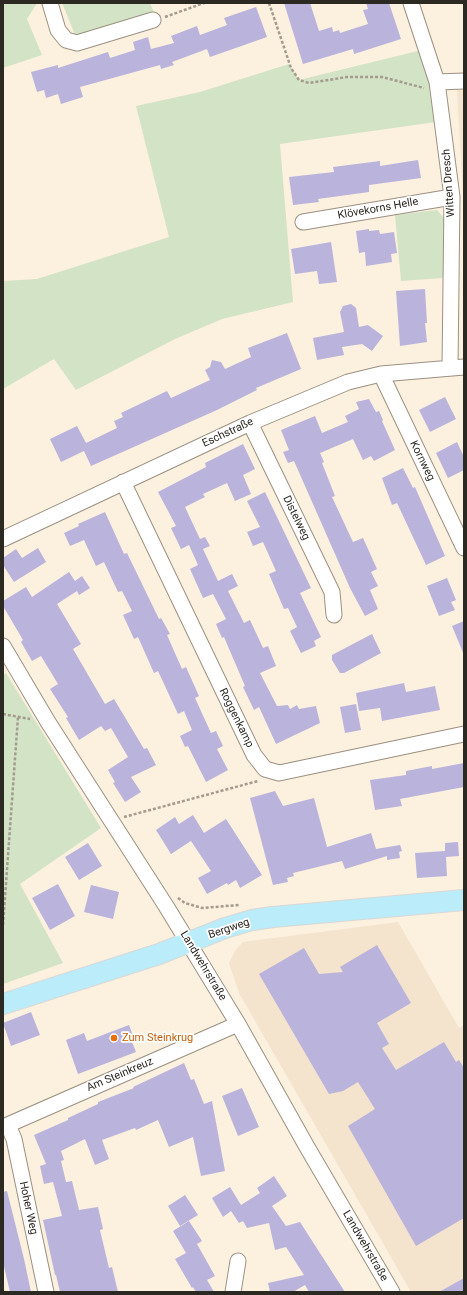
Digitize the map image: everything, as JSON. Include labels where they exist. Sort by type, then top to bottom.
[{"type":"main road","name":"Bergweg","points":[[3,1004],[159,954],[225,928],[252,920],[464,900]]},
{"type":"street","points":[[50,3],[58,30],[66,40],[77,43],[153,20]]},
{"type":"street","name":"Witten Dresch","points":[[411,3],[438,87],[452,197],[457,367]]},
{"type":"street","points":[[438,87],[464,81]]},
{"type":"street","name":"Klövekorns Helle","points":[[303,222],[452,197]]},
{"type":"street","name":"Eschstraße","points":[[3,539],[250,423],[348,382],[381,374],[457,367]]},
{"type":"street","name":"Kornweg","points":[[381,374],[464,548]]},
{"type":"street","name":"Distelweg","points":[[250,423],[332,592],[334,616]]},
{"type":"street","name":"Roggenkamp","points":[[123,482],[254,756],[265,769]]},
{"type":"street","name":"Landwehrstraße","points":[[3,646],[48,722],[112,820],[238,1024],[307,1147],[392,1292]]},
{"type":"street","points":[[265,769],[279,773],[464,734]]},
{"type":"street","name":"Am Steinkreuz","points":[[6,1126],[238,1024]]},
{"type":"street","name":"Hoher Weg","points":[[6,1126],[14,1139],[46,1292]]},
{"type":"street","points":[[233,1292],[238,1261]]},
{"type":"path","points":[[188,3],[190,8]]},
{"type":"path","points":[[153,20],[204,3]]},
{"type":"path","points":[[269,3],[291,68],[298,80],[310,83],[347,77],[382,77],[438,87]]},
{"type":"path","points":[[3,714],[48,722]]},
{"type":"path","points":[[3,926],[18,717]]},
{"type":"path","points":[[112,820],[259,781],[265,769]]},
{"type":"path","points":[[166,906],[179,898],[185,903],[202,908],[218,908]]},
{"type":"shaded area","points":[[457,90],[464,90],[464,213]]},
{"type":"shaded area","points":[[398,922],[459,1028],[464,1025],[464,1292],[411,1292],[239,993],[229,963],[235,951],[243,942]]},
{"type":"green space","points":[[3,3],[37,3],[27,19],[42,55],[3,68]]},
{"type":"green space","points":[[62,3],[150,3],[155,15],[76,37]]},
{"type":"green space","points":[[426,49],[443,121],[280,144],[293,302],[222,319],[175,339],[76,390],[54,359],[3,389],[3,281],[37,279],[169,237],[136,106],[200,92],[289,64],[299,80]]},
{"type":"green space","points":[[437,210],[444,218],[443,278],[401,281],[395,215]]},
{"type":"green space","points":[[6,673],[101,828],[20,884],[63,963],[3,984],[3,675]]},
{"type":"building","points":[[284,3],[310,3],[319,31],[332,27],[333,32],[339,30],[340,33],[368,24],[363,10],[368,9],[366,3],[389,3],[401,39],[354,54],[353,49],[303,64]]},
{"type":"building","points":[[256,7],[267,37],[210,57],[207,49],[172,62],[174,65],[161,69],[160,65],[80,87],[83,97],[61,104],[58,94],[46,98],[44,90],[37,92],[31,72],[58,65],[58,68],[108,52],[110,58],[135,50],[133,42],[148,37],[151,49],[174,43],[171,36],[197,26],[200,35],[227,25],[224,18]]},
{"type":"building","points":[[418,160],[421,178],[369,185],[369,192],[318,199],[319,202],[293,205],[289,177],[334,172],[333,167],[380,161],[380,166]]},
{"type":"building","points":[[369,229],[369,231],[379,230],[380,234],[394,232],[397,253],[391,254],[392,262],[366,266],[365,252],[359,253],[356,231]]},
{"type":"building","points":[[331,242],[337,282],[319,284],[317,271],[295,274],[291,249]]},
{"type":"building","points":[[425,289],[427,323],[425,323],[427,342],[400,346],[396,291]]},
{"type":"building","points":[[351,304],[356,308],[359,327],[368,325],[383,336],[372,351],[362,344],[342,347],[344,355],[317,360],[313,338],[344,332],[340,312],[343,306]]},
{"type":"building","points":[[287,333],[301,369],[256,388],[257,390],[217,410],[91,466],[84,451],[61,462],[50,439],[77,426],[86,443],[117,428],[114,421],[123,417],[121,413],[167,391],[171,398],[210,380],[205,370],[210,367],[212,360],[221,362],[225,369],[251,357],[248,348]]},
{"type":"building","points":[[445,397],[456,419],[430,432],[419,410]]},
{"type":"building","points":[[369,399],[376,412],[379,411],[395,450],[374,461],[371,456],[363,460],[353,439],[320,453],[324,462],[322,463],[335,496],[332,497],[353,542],[363,538],[377,569],[371,572],[378,586],[370,590],[378,609],[365,616],[350,588],[294,461],[288,463],[283,452],[289,450],[281,430],[315,416],[322,433],[348,422],[345,416],[359,409],[356,402]]},
{"type":"building","points":[[457,442],[464,457],[464,470],[448,478],[436,453]]},
{"type":"building","points":[[243,444],[255,469],[243,475],[251,494],[235,501],[227,483],[203,494],[205,497],[185,507],[200,539],[205,537],[210,546],[203,549],[218,581],[232,574],[238,586],[228,591],[244,623],[250,620],[263,648],[268,646],[276,666],[260,673],[277,706],[288,705],[290,709],[297,705],[299,709],[316,706],[320,723],[276,744],[259,707],[254,710],[243,687],[245,686],[224,637],[222,638],[216,624],[226,619],[213,594],[203,598],[190,569],[198,565],[189,545],[181,549],[171,528],[176,526],[158,492],[206,467],[205,463]]},
{"type":"building","points":[[403,468],[413,488],[415,487],[445,556],[426,565],[397,503],[392,505],[382,478]]},
{"type":"building","points":[[265,492],[311,588],[300,593],[321,637],[314,641],[316,646],[301,653],[290,631],[297,627],[288,608],[284,609],[269,574],[276,571],[263,542],[253,546],[247,532],[260,527],[247,501]]},
{"type":"building","points":[[105,512],[124,554],[127,553],[159,619],[161,618],[170,634],[167,635],[182,669],[186,667],[199,696],[195,698],[211,733],[216,731],[223,746],[217,749],[228,770],[206,782],[188,746],[185,747],[180,736],[192,730],[184,711],[178,714],[158,671],[154,673],[138,637],[134,639],[123,615],[132,611],[122,591],[118,592],[104,562],[96,566],[84,540],[70,546],[64,533],[79,526],[78,524]]},
{"type":"building","points":[[38,548],[46,562],[14,582],[3,565],[3,558],[16,549],[22,558]]},
{"type":"building","points":[[69,572],[75,581],[82,576],[90,588],[79,595],[77,591],[57,604],[81,644],[73,649],[105,704],[114,699],[144,749],[147,748],[156,765],[131,777],[141,792],[125,802],[113,783],[115,782],[108,770],[128,757],[111,728],[105,731],[101,726],[79,740],[66,718],[68,717],[50,689],[58,684],[41,656],[32,661],[21,642],[23,640],[3,606],[3,601],[26,587],[32,597]]},
{"type":"building","points":[[447,578],[456,600],[451,602],[455,610],[439,616],[427,586]]},
{"type":"building","points":[[464,621],[464,655],[452,626]]},
{"type":"building","points":[[372,634],[381,653],[344,673],[340,673],[332,660],[332,655]]},
{"type":"building","points":[[404,683],[406,692],[435,686],[440,710],[382,721],[380,708],[359,711],[356,693]]},
{"type":"building","points":[[356,704],[361,730],[345,733],[340,707]]},
{"type":"building","points":[[464,763],[464,787],[400,799],[402,806],[375,810],[370,780],[406,775],[406,771],[432,766],[432,769]]},
{"type":"building","points":[[275,791],[283,806],[314,798],[327,847],[371,833],[376,849],[400,845],[402,851],[399,852],[400,858],[387,860],[387,856],[345,869],[342,861],[293,873],[294,876],[287,878],[288,882],[273,885],[250,798]]},
{"type":"building","points":[[193,815],[204,833],[226,819],[262,875],[240,888],[236,880],[228,885],[227,883],[207,894],[198,878],[211,871],[191,841],[171,854],[156,830],[175,817],[179,824]]},
{"type":"building","points":[[458,842],[459,856],[446,857],[447,876],[417,878],[415,853],[445,851],[445,843]]},
{"type":"building","points":[[88,843],[102,866],[79,880],[65,857]]},
{"type":"building","points":[[58,884],[75,916],[50,930],[32,898]]},
{"type":"building","points":[[91,885],[119,892],[113,919],[84,912]]},
{"type":"building","points":[[377,945],[411,1003],[377,1023],[389,1044],[382,1048],[396,1070],[444,1042],[456,1062],[459,1060],[464,1068],[464,1218],[416,1246],[348,1126],[375,1109],[358,1082],[343,1091],[329,1094],[259,974],[304,948],[319,974],[343,972],[340,967]]},
{"type":"building","points":[[31,1012],[40,1035],[11,1046],[3,1023]]},
{"type":"building","points":[[129,1025],[135,1041],[132,1042],[136,1052],[78,1074],[66,1040],[84,1033],[87,1041]]},
{"type":"building","points":[[184,1063],[191,1080],[194,1079],[204,1104],[212,1101],[225,1171],[201,1176],[193,1137],[169,1147],[158,1120],[136,1130],[135,1128],[102,1140],[109,1159],[95,1165],[85,1139],[61,1151],[64,1160],[61,1161],[66,1182],[72,1181],[79,1210],[98,1207],[103,1229],[100,1230],[109,1268],[112,1267],[118,1292],[60,1292],[43,1220],[62,1216],[53,1182],[44,1184],[40,1166],[46,1164],[34,1135],[68,1120],[68,1118],[98,1104],[98,1102],[134,1088],[133,1087]]},
{"type":"building","points":[[242,1088],[259,1127],[238,1136],[222,1096]]},
{"type":"building","points":[[274,1176],[287,1196],[272,1206],[286,1226],[300,1222],[345,1292],[309,1292],[305,1285],[293,1292],[270,1292],[268,1283],[304,1275],[286,1247],[275,1250],[269,1223],[247,1228],[243,1221],[239,1223],[231,1211],[223,1217],[212,1198],[230,1187],[241,1205],[260,1193],[257,1188]]},
{"type":"building","points":[[7,1191],[31,1292],[10,1292],[3,1262],[3,1192]]},
{"type":"building","points":[[185,1195],[198,1215],[180,1226],[168,1206]]},
{"type":"building","points":[[189,1221],[202,1241],[197,1244],[215,1276],[207,1280],[214,1292],[196,1292],[193,1287],[192,1288],[175,1259],[186,1253],[173,1231]]},
{"type":"building","points":[[464,1278],[464,1292],[439,1292]]},
{"type":"place","name":"Zum Steinkrug","points":[[114,1038]]}]
